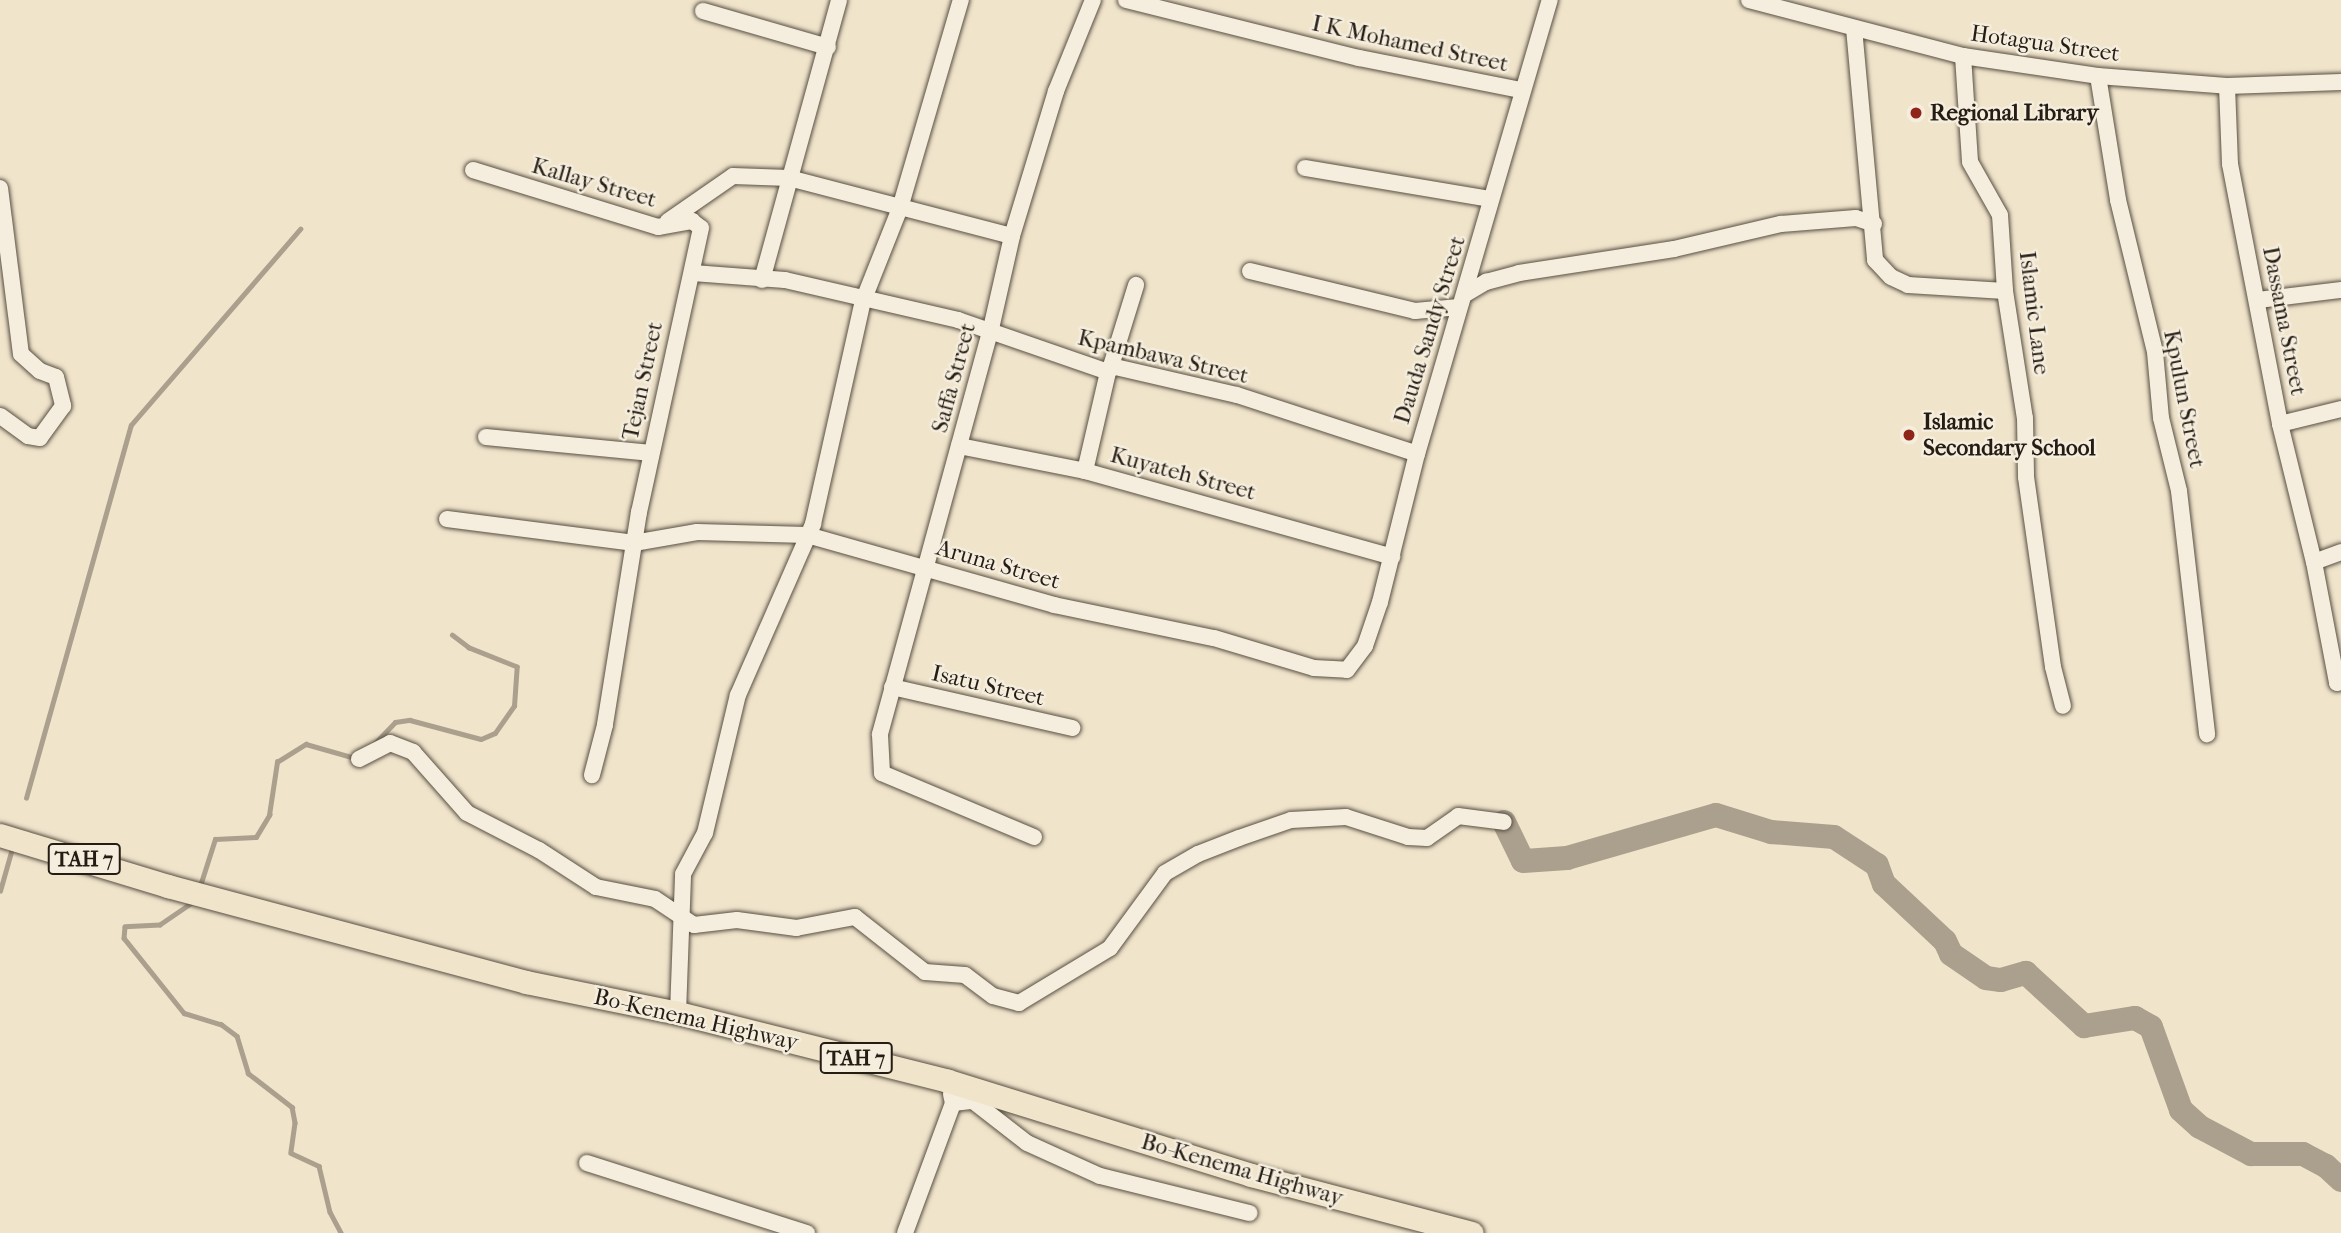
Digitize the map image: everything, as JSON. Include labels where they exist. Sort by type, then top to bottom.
[{"type":"highway","name":"Bo-Kenema Highway","points":[[0,835],[168,886],[237,901],[526,982],[678,1013],[950,1092],[1472,1233]]},
{"type":"street","points":[[762,280],[839,0]]},
{"type":"street","points":[[678,1013],[684,920],[683,874],[705,832],[738,695],[813,524],[863,302],[900,208],[961,0]]},
{"type":"street","name":"Saffa Street","points":[[1034,837],[882,773],[880,734],[990,333],[1012,236],[1056,91],[1093,0]]},
{"type":"street","name":"I K Mohamed Street","points":[[1126,0],[1359,58],[1521,90]]},
{"type":"street","name":"Dauda Sandy Street","points":[[1347,670],[1365,646],[1392,557],[1417,454],[1521,90],[1550,0]]},
{"type":"street","name":"Hotagua Street","points":[[1749,0],[1963,56],[2098,76],[2227,86],[2341,82]]},
{"type":"street","points":[[703,11],[828,47]]},
{"type":"street","points":[[1854,28],[1874,224],[1875,260],[1891,277],[1908,285],[2005,291]]},
{"type":"street","name":"Islamic Lane","points":[[1963,56],[1970,162],[2000,215],[2005,291],[2025,418],[2026,477],[2063,706]]},
{"type":"street","name":"Kpulun Street","points":[[2098,76],[2118,200],[2155,352],[2161,418],[2183,516],[2207,734]]},
{"type":"street","name":"Dassama Street","points":[[2227,86],[2230,164],[2280,424],[2314,562],[2339,683]]},
{"type":"street","points":[[1305,168],[1490,199]]},
{"type":"street","name":"Kallay Street","points":[[473,170],[658,227],[692,221],[701,228]]},
{"type":"street","points":[[658,227],[733,176],[746,176],[789,178],[1012,236]]},
{"type":"street","points":[[0,188],[21,354],[40,371],[55,377],[63,406],[40,438],[28,436],[0,416]]},
{"type":"street","points":[[1250,271],[1415,311],[1462,301],[1486,282],[1519,273],[1674,249],[1781,225],[1856,218],[1874,224]]},
{"type":"street","name":"Tejan Street","points":[[592,775],[606,725],[634,543],[672,344],[693,273],[701,228]]},
{"type":"street","name":"Kpambawa Street","points":[[693,273],[821,287],[863,302],[958,320],[990,333],[1109,369],[1237,395],[1417,454]]},
{"type":"street","points":[[1085,471],[1109,369],[1136,285]]},
{"type":"street","points":[[2258,300],[2341,290]]},
{"type":"street","points":[[2280,424],[2341,409]]},
{"type":"street","points":[[486,437],[651,453]]},
{"type":"street","name":"Kuyateh Street","points":[[959,446],[1085,471],[1392,557]]},
{"type":"street","name":"Aruna Street","points":[[447,519],[634,543],[697,532],[807,535],[1054,605],[1214,638],[1314,668],[1347,670]]},
{"type":"street","points":[[2314,562],[2341,552]]},
{"type":"street","name":"Isatu Street","points":[[892,687],[1072,729]]},
{"type":"street","points":[[359,760],[390,743],[413,752],[467,813],[539,850],[596,887],[655,900],[694,925],[737,920],[796,928],[855,917],[925,972],[965,975],[993,996],[1023,1002],[1110,948],[1164,873],[1229,842],[1291,820],[1346,817],[1408,837],[1427,838],[1458,816],[1504,821]]},
{"type":"street","points":[[905,1233],[950,1092],[973,1101],[1027,1143],[1100,1175],[1250,1213]]},
{"type":"street","points":[[587,1163],[807,1233]]},
{"type":"waterway","points":[[26,798],[131,425],[300,229]]},
{"type":"waterway","points":[[374,744],[395,722],[410,720],[481,739],[495,733],[514,706],[517,667],[469,648],[452,635]]},
{"type":"waterway","points":[[200,886],[215,839],[256,837],[269,815],[277,762],[306,744],[355,758]]},
{"type":"waterway","points":[[1504,822],[1523,861],[1567,858],[1716,815],[1771,832],[1834,837],[1877,865],[1884,884],[1945,941],[1951,954],[1986,978],[2001,980],[2026,973],[2084,1026],[2135,1018],[2151,1027],[2181,1110],[2200,1127],[2251,1154],[2303,1154],[2326,1166],[2341,1180]]},
{"type":"waterway","points":[[0,891],[11,852]]},
{"type":"waterway","points":[[195,901],[160,925],[125,927],[124,938],[184,1013],[221,1024],[237,1036],[248,1073],[292,1107],[295,1123],[291,1153],[319,1166],[330,1212],[341,1233]]},
{"type":"place","name":"Regional Library","points":[[1916,113]]},
{"type":"place","name":"Islamic Secondary School","points":[[1909,435]]}]
